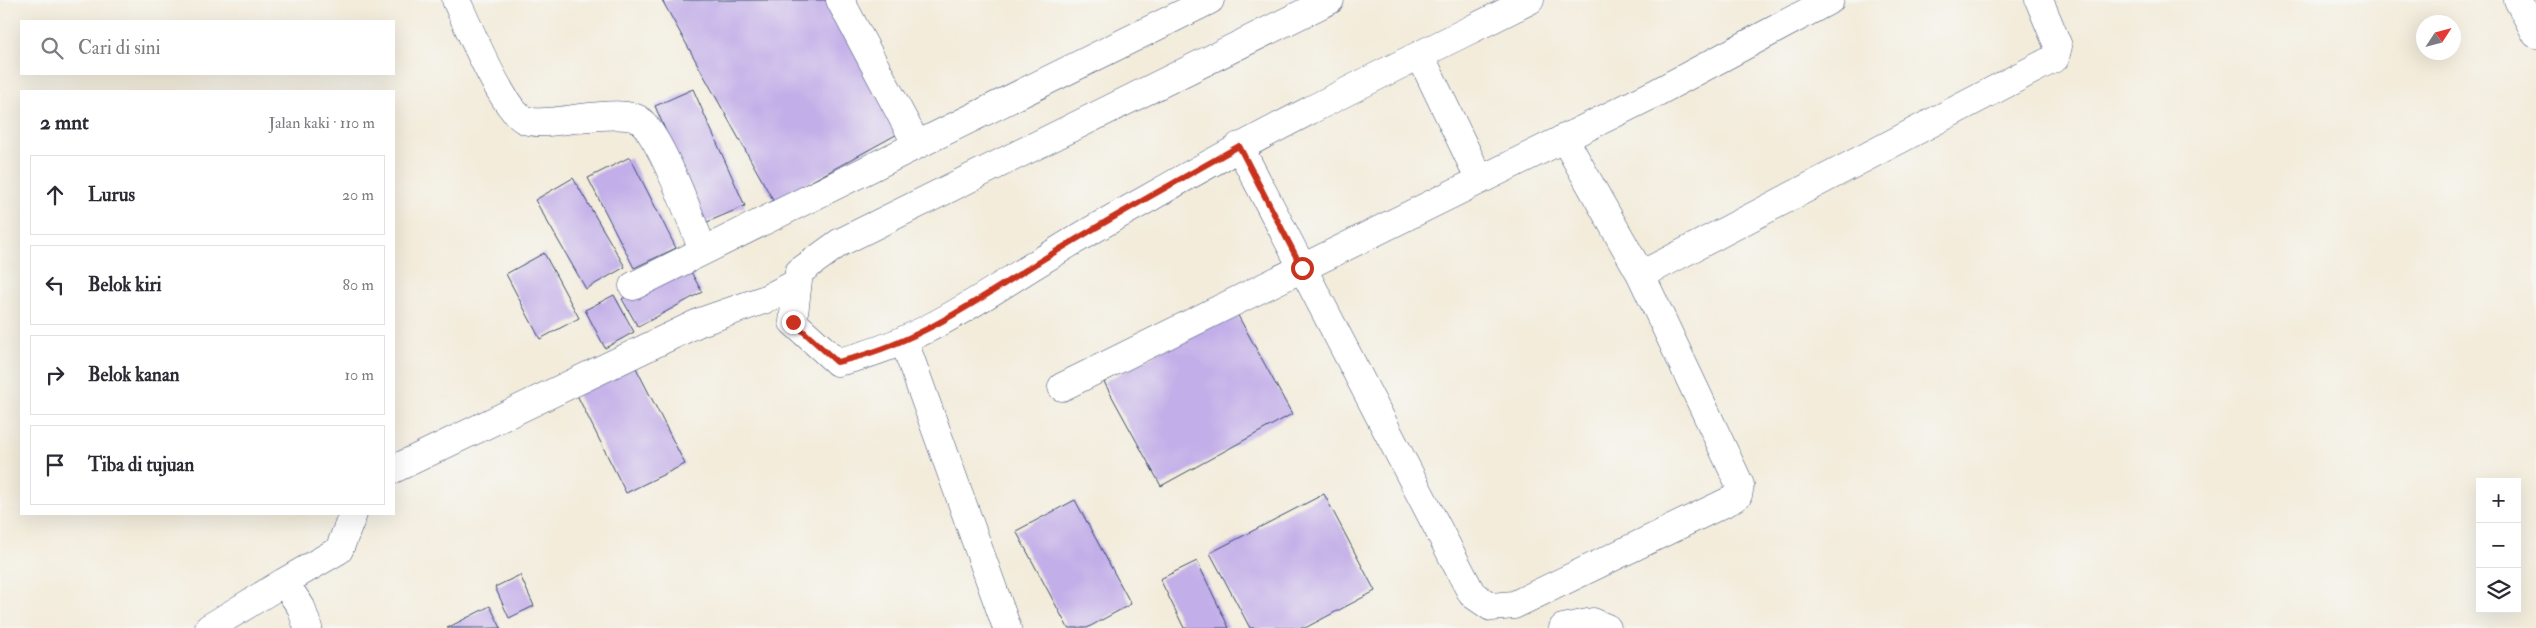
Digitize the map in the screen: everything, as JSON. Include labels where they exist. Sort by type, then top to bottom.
[{"type":"lane","points":[[456,0],[504,98],[525,120],[535,122],[633,116],[641,120],[668,165],[703,251]]},
{"type":"lane","points":[[840,0],[917,144]]},
{"type":"lane","points":[[633,286],[1210,0]]},
{"type":"lane","points":[[395,469],[700,322],[766,299],[798,278],[839,243],[1330,0]]},
{"type":"lane","points":[[798,278],[793,322],[837,362],[866,356],[904,341],[949,318],[1055,252],[1239,146],[1530,0]]},
{"type":"lane","points":[[1062,387],[1654,94],[1830,0]]},
{"type":"lane","points":[[1641,275],[2055,58],[2058,46],[2039,0]]},
{"type":"lane","points":[[2518,0],[2536,34]]},
{"type":"lane","points":[[1420,55],[1480,180]]},
{"type":"lane","points":[[1239,146],[1472,594],[1491,607],[1514,605],[1729,501],[1738,495],[1740,485],[1641,275],[1564,138]]},
{"type":"lane","points":[[395,455],[798,278]]},
{"type":"lane","points":[[904,341],[1007,628]]},
{"type":"lane","points":[[339,550],[347,515]]},
{"type":"lane","points":[[209,628],[339,550],[353,515]]},
{"type":"lane","points":[[284,582],[301,607],[308,628]]},
{"type":"lane","points":[[1563,628],[1592,622],[1607,628]]},
{"type":"building","points":[[662,0],[830,0],[903,131],[774,202]]},
{"type":"building","points":[[693,89],[745,206],[705,223],[655,106]]},
{"type":"building","points":[[630,157],[676,248],[634,268],[588,178]]},
{"type":"building","points":[[573,178],[625,267],[586,289],[535,200]]},
{"type":"building","points":[[544,253],[579,318],[540,339],[506,274]]},
{"type":"building","points":[[686,263],[702,292],[638,327],[622,299]]},
{"type":"building","points":[[614,295],[634,332],[605,348],[585,310]]},
{"type":"building","points":[[1235,310],[1292,414],[1161,486],[1104,382]]},
{"type":"building","points":[[633,362],[685,464],[626,493],[575,391]]},
{"type":"building","points":[[1324,494],[1375,591],[1305,628],[1250,628],[1210,553]]},
{"type":"building","points":[[1075,500],[1131,604],[1087,628],[1068,628],[1016,531]]},
{"type":"building","points":[[1197,561],[1229,628],[1184,628],[1160,579]]},
{"type":"building","points":[[520,575],[534,606],[509,618],[495,587]]},
{"type":"building","points":[[490,606],[501,628],[447,628]]},
{"type":"route","points":[[793,322],[837,362],[866,356],[904,341],[949,318],[1055,252],[1239,146],[1302,268]]}]
